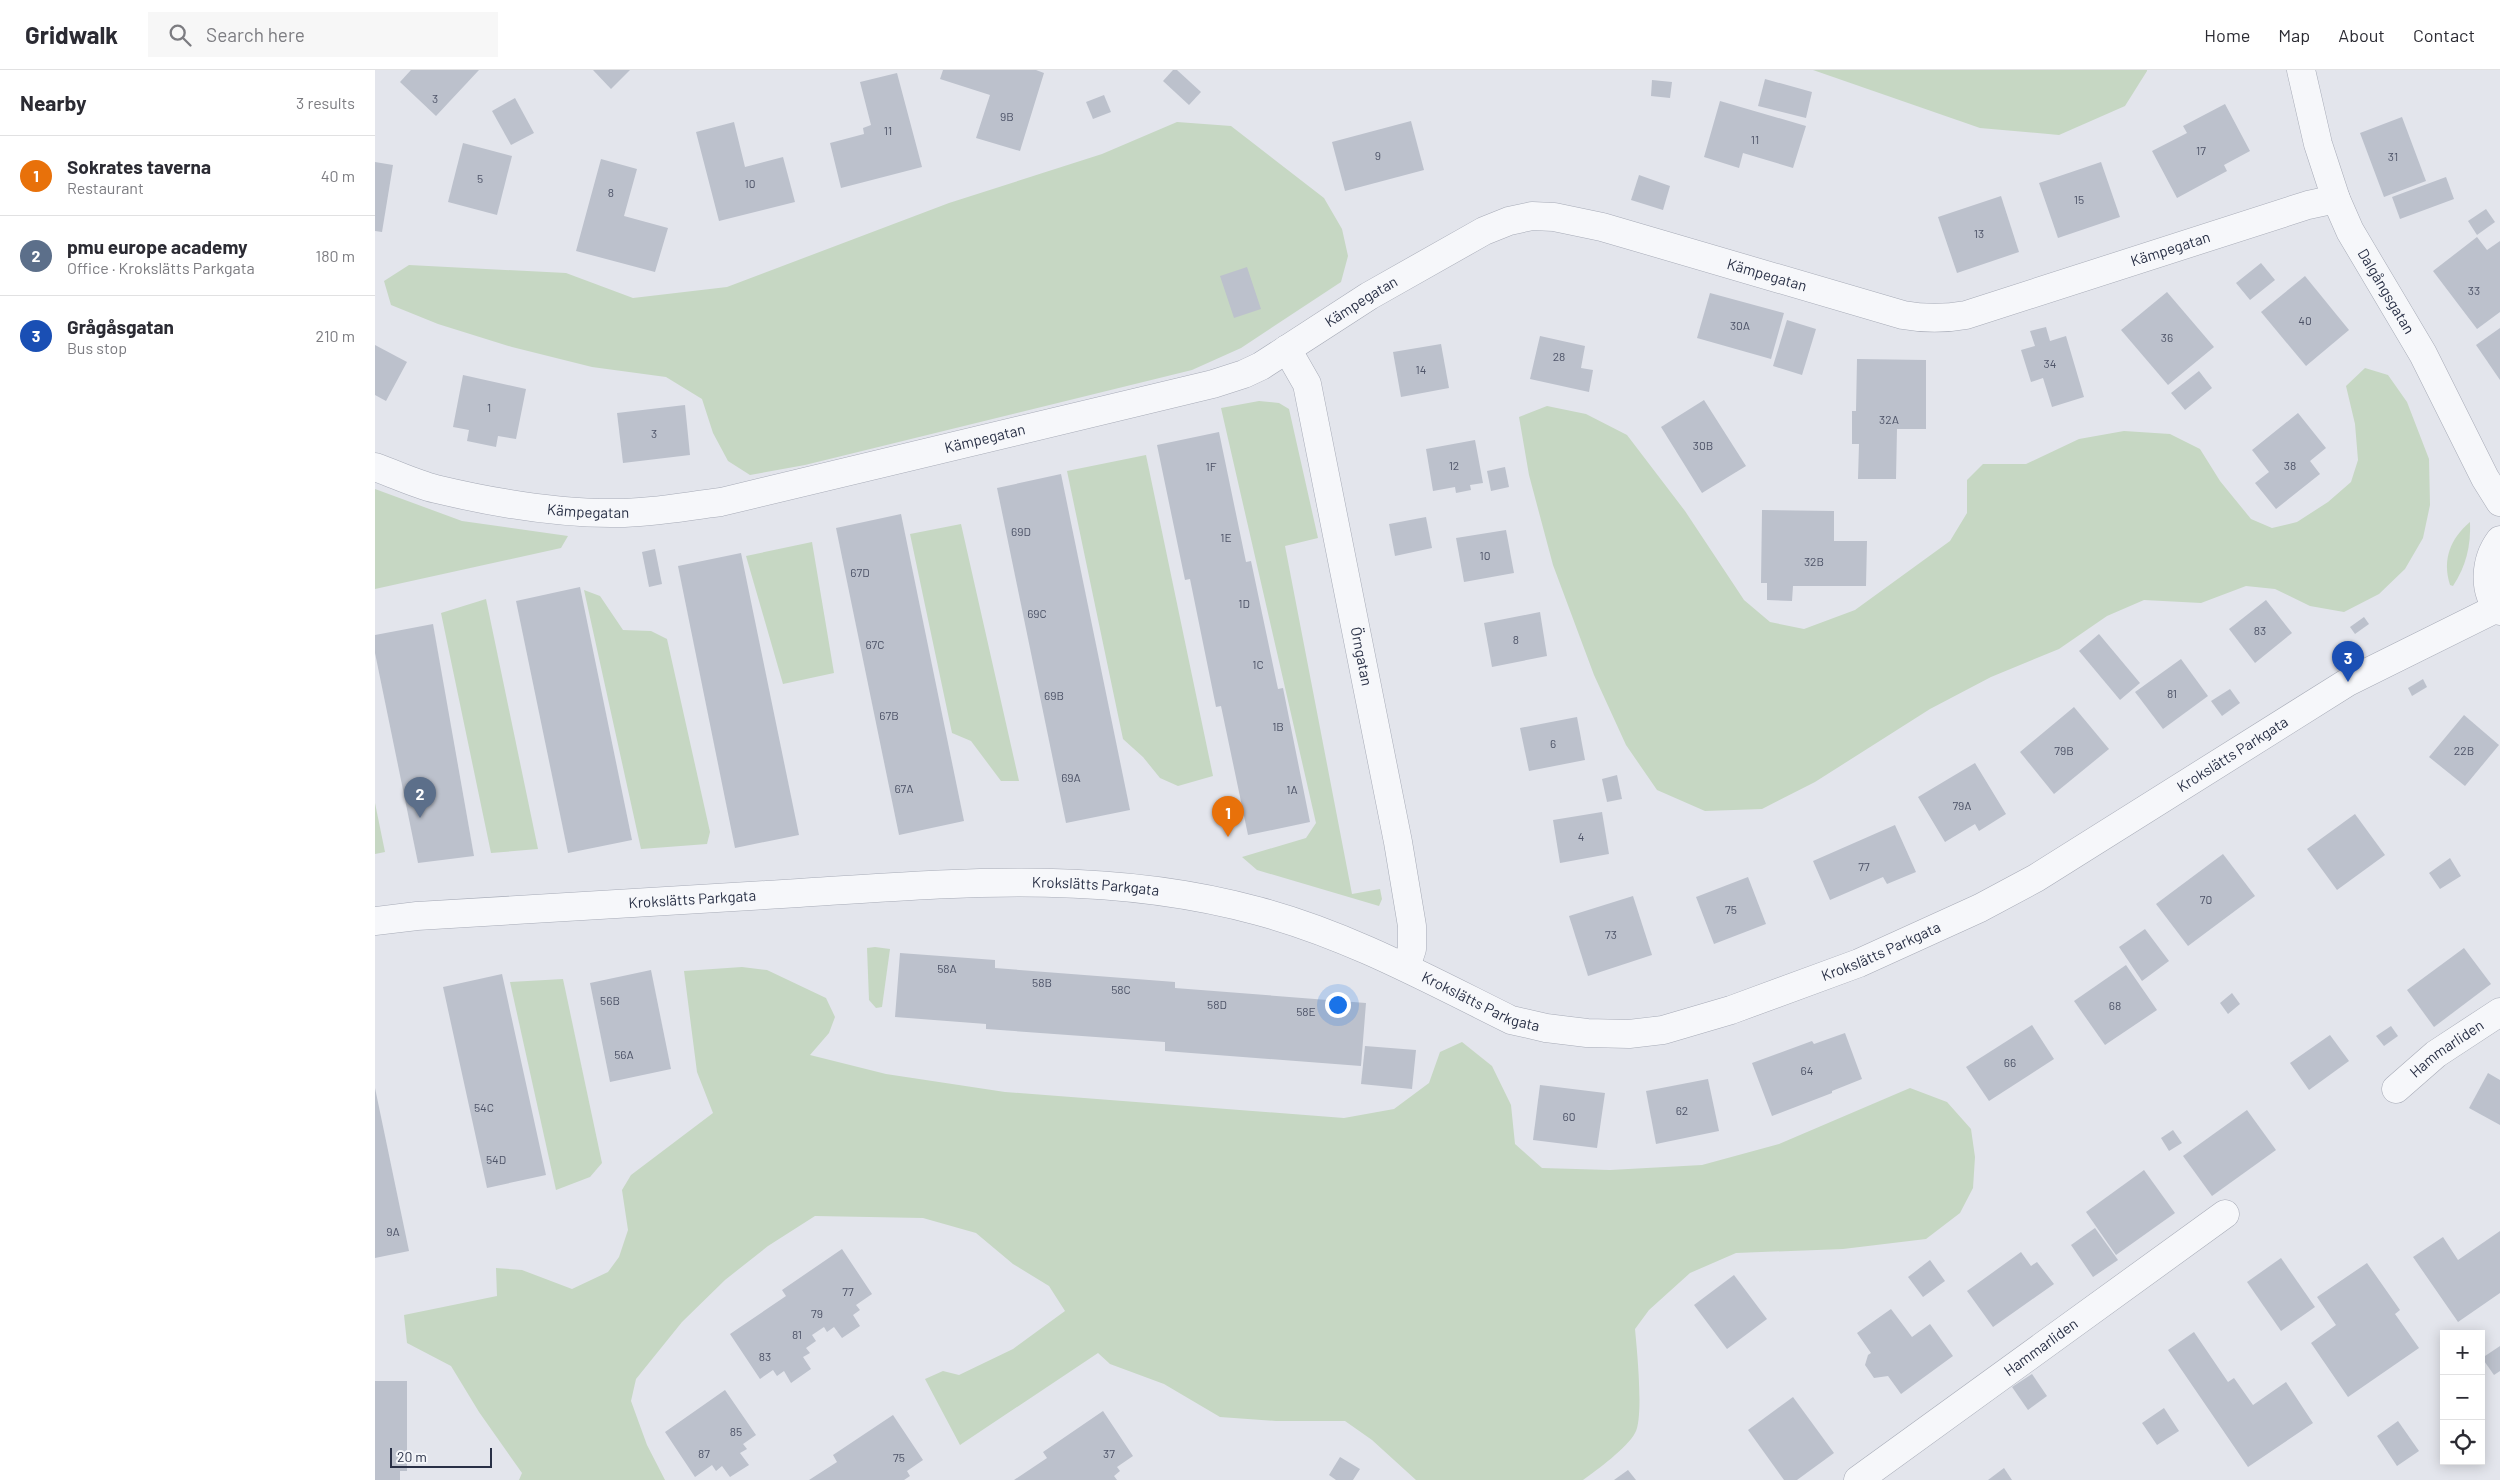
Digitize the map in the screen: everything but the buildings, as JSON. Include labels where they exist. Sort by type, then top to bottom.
[{"type":"street","name":"Dalgångsgatan","points":[[2301,70],[2318,144],[2335,198],[2350,231],[2423,354],[2485,478],[2500,502]]},
{"type":"street","name":"Kämpegatan","points":[[375,467],[435,488],[505,502],[566,510],[617,513],[654,511],[721,502],[1213,384],[1244,374],[1287,349],[1369,296],[1460,244],[1509,221],[1532,216],[1553,217],[1602,227],[1885,310],[1923,319],[1938,319],[1966,315],[2335,198]]},
{"type":"street","name":"Örngatan","points":[[1287,349],[1307,384],[1396,833],[1412,926],[1412,950],[1406,968]]},
{"type":"street","points":[[2499,609],[2490,594],[2487,578],[2489,562],[2500,540]]},
{"type":"street","name":"Krokslätts Parkgata","points":[[375,921],[417,916],[960,882],[1088,883],[1140,888],[1257,910],[1323,931],[1406,968],[1511,1020],[1545,1028],[1587,1033],[1629,1034],[1663,1030],[1709,1018],[1859,963],[1980,908],[2036,878],[2348,682],[2499,609]]},
{"type":"street","name":"Hammarliden","points":[[2396,1089],[2437,1054],[2500,1012]]},
{"type":"street","name":"Hammarliden","points":[[1858,1480],[2225,1214]]},
{"type":"green space","points":[[1813,70],[2147,71],[2125,106],[2059,135],[1980,128]]},
{"type":"green space","points":[[1177,122],[1231,126],[1324,198],[1342,229],[1348,256],[1341,282],[1241,348],[1192,370],[805,465],[750,475],[728,461],[713,433],[702,399],[666,377],[592,367],[512,347],[438,324],[391,305],[384,281],[409,265],[566,273],[633,298],[727,287],[949,203],[1102,154]]},
{"type":"green space","points":[[2365,368],[2388,375],[2407,402],[2429,459],[2430,505],[2423,538],[2405,569],[2379,594],[2344,612],[2310,606],[2275,589],[2246,586],[2201,603],[2144,600],[2107,616],[2059,649],[1991,677],[1930,709],[1815,782],[1762,809],[1705,811],[1657,790],[1626,745],[1594,675],[1553,565],[1529,475],[1519,417],[1547,406],[1586,414],[1627,435],[1685,511],[1744,600],[1770,622],[1804,629],[1855,610],[1950,541],[1967,513],[1967,480],[1983,464],[2026,464],[2079,439],[2124,431],[2170,434],[2200,449],[2220,481],[2251,519],[2272,528],[2297,522],[2328,502],[2351,482],[2358,460],[2355,424],[2346,386]]},
{"type":"green space","points":[[1259,401],[1279,403],[1289,409],[1318,538],[1285,546],[1352,894],[1380,889],[1382,899],[1379,906],[1257,870],[1242,857],[1306,838],[1316,823],[1221,408]]},
{"type":"green space","points":[[1146,455],[1213,776],[1178,786],[1160,778],[1143,757],[1123,739],[1067,471]]},
{"type":"green space","points":[[375,489],[462,521],[568,536],[561,548],[375,589]]},
{"type":"green space","points":[[2470,522],[2467,556],[2453,586],[2450,585],[2447,567],[2449,550],[2457,536]]},
{"type":"green space","points":[[961,524],[1019,781],[1001,781],[971,741],[952,733],[910,534]]},
{"type":"green space","points":[[812,542],[834,673],[783,684],[746,556]]},
{"type":"green space","points":[[584,590],[600,596],[623,630],[651,631],[667,639],[710,832],[707,844],[641,849]]},
{"type":"green space","points":[[486,599],[538,849],[491,853],[441,613]]},
{"type":"green space","points":[[375,803],[385,852],[375,854]]},
{"type":"green space","points":[[867,948],[890,949],[882,1007],[876,1008],[869,1000]]},
{"type":"green space","points":[[742,967],[767,970],[826,998],[835,1017],[829,1033],[810,1055],[886,1074],[1005,1092],[1344,1118],[1394,1109],[1429,1083],[1440,1052],[1462,1042],[1492,1066],[1511,1105],[1515,1144],[1542,1168],[1610,1170],[1702,1165],[1779,1144],[1910,1088],[1947,1102],[1971,1129],[1975,1157],[1973,1188],[1960,1213],[1926,1239],[1843,1249],[1736,1253],[1690,1273],[1649,1310],[1635,1329],[1639,1413],[1635,1433],[1619,1452],[1583,1480],[1416,1480],[1372,1440],[1345,1421],[1276,1421],[1220,1417],[1164,1384],[1110,1364],[1098,1353],[960,1445],[925,1379],[943,1371],[959,1375],[1013,1349],[1065,1311],[1049,1286],[1013,1264],[976,1233],[923,1218],[815,1216],[768,1246],[725,1280],[682,1322],[636,1379],[631,1401],[647,1445],[665,1480],[519,1480],[522,1473],[479,1412],[451,1366],[407,1343],[404,1315],[497,1296],[496,1268],[522,1270],[572,1289],[608,1272],[619,1257],[628,1230],[622,1190],[631,1175],[713,1113],[697,1072],[684,971]]},
{"type":"green space","points":[[563,979],[602,1163],[590,1177],[556,1190],[510,982]]},
{"type":"place","name":"Grågåsgatan","points":[[2348,682]]},
{"type":"place","name":"pmu europe academy","points":[[420,818]]},
{"type":"place","name":"Sokrates taverna","points":[[1228,837]]}]
